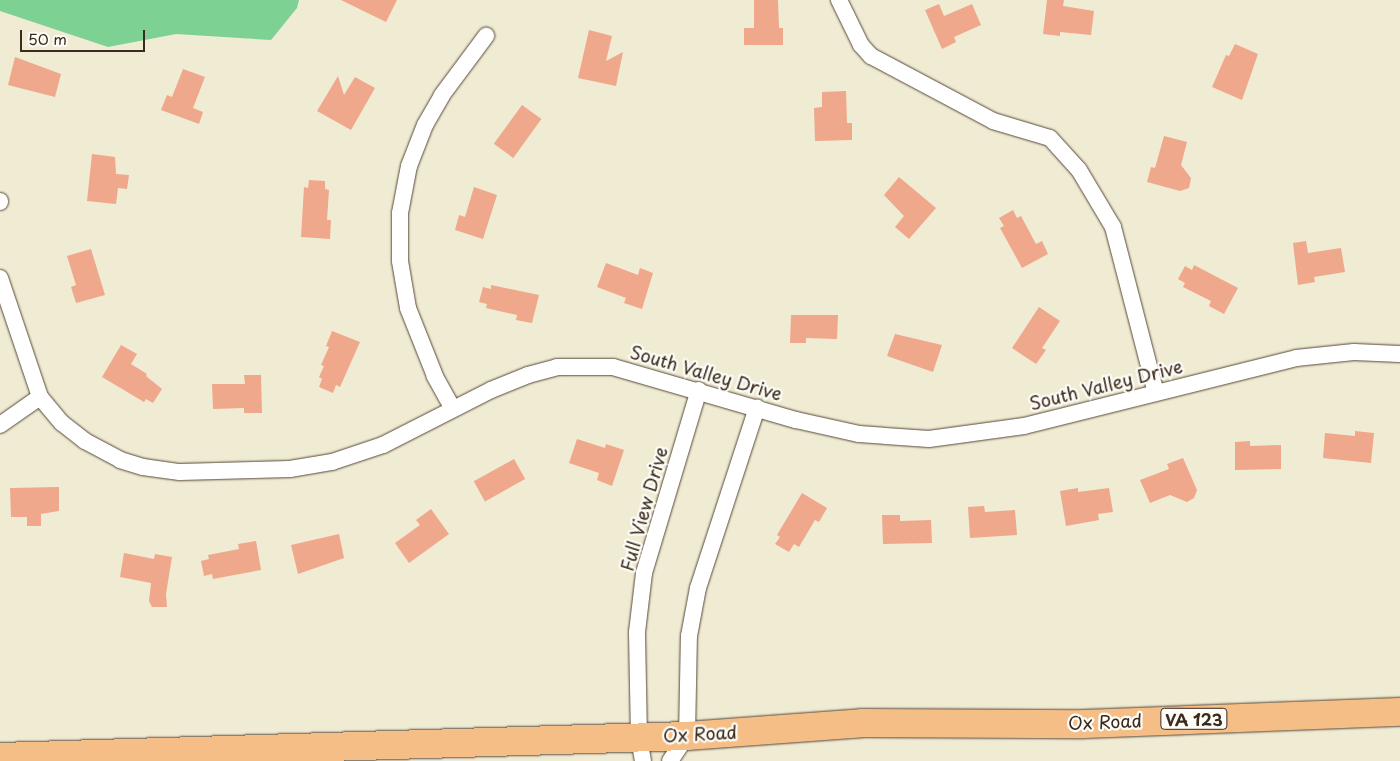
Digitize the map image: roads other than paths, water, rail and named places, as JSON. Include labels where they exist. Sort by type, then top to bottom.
[{"type":"highway","name":"Ox Road","points":[[0,757],[641,749],[687,736],[862,723],[1084,724],[1400,712]]},
{"type":"street","points":[[839,0],[861,45],[871,56],[993,122],[1050,138],[1079,170],[1113,227],[1156,393]]},
{"type":"street","points":[[453,409],[435,376],[408,308],[400,261],[400,213],[409,166],[425,125],[442,94],[486,36]]},
{"type":"street","name":"South Valley Drive","points":[[0,278],[40,397],[62,423],[102,451],[143,467],[180,472],[290,469],[332,462],[383,445],[453,409],[528,375],[584,365],[638,372],[757,408],[859,434],[929,439],[1024,426],[1304,357],[1354,352],[1400,354]]},
{"type":"street","name":"Full View Drive","points":[[641,749],[637,632],[644,573],[700,390]]},
{"type":"street","points":[[0,425],[40,397]]},
{"type":"street","points":[[670,761],[687,736],[688,636],[698,588],[757,408]]}]
